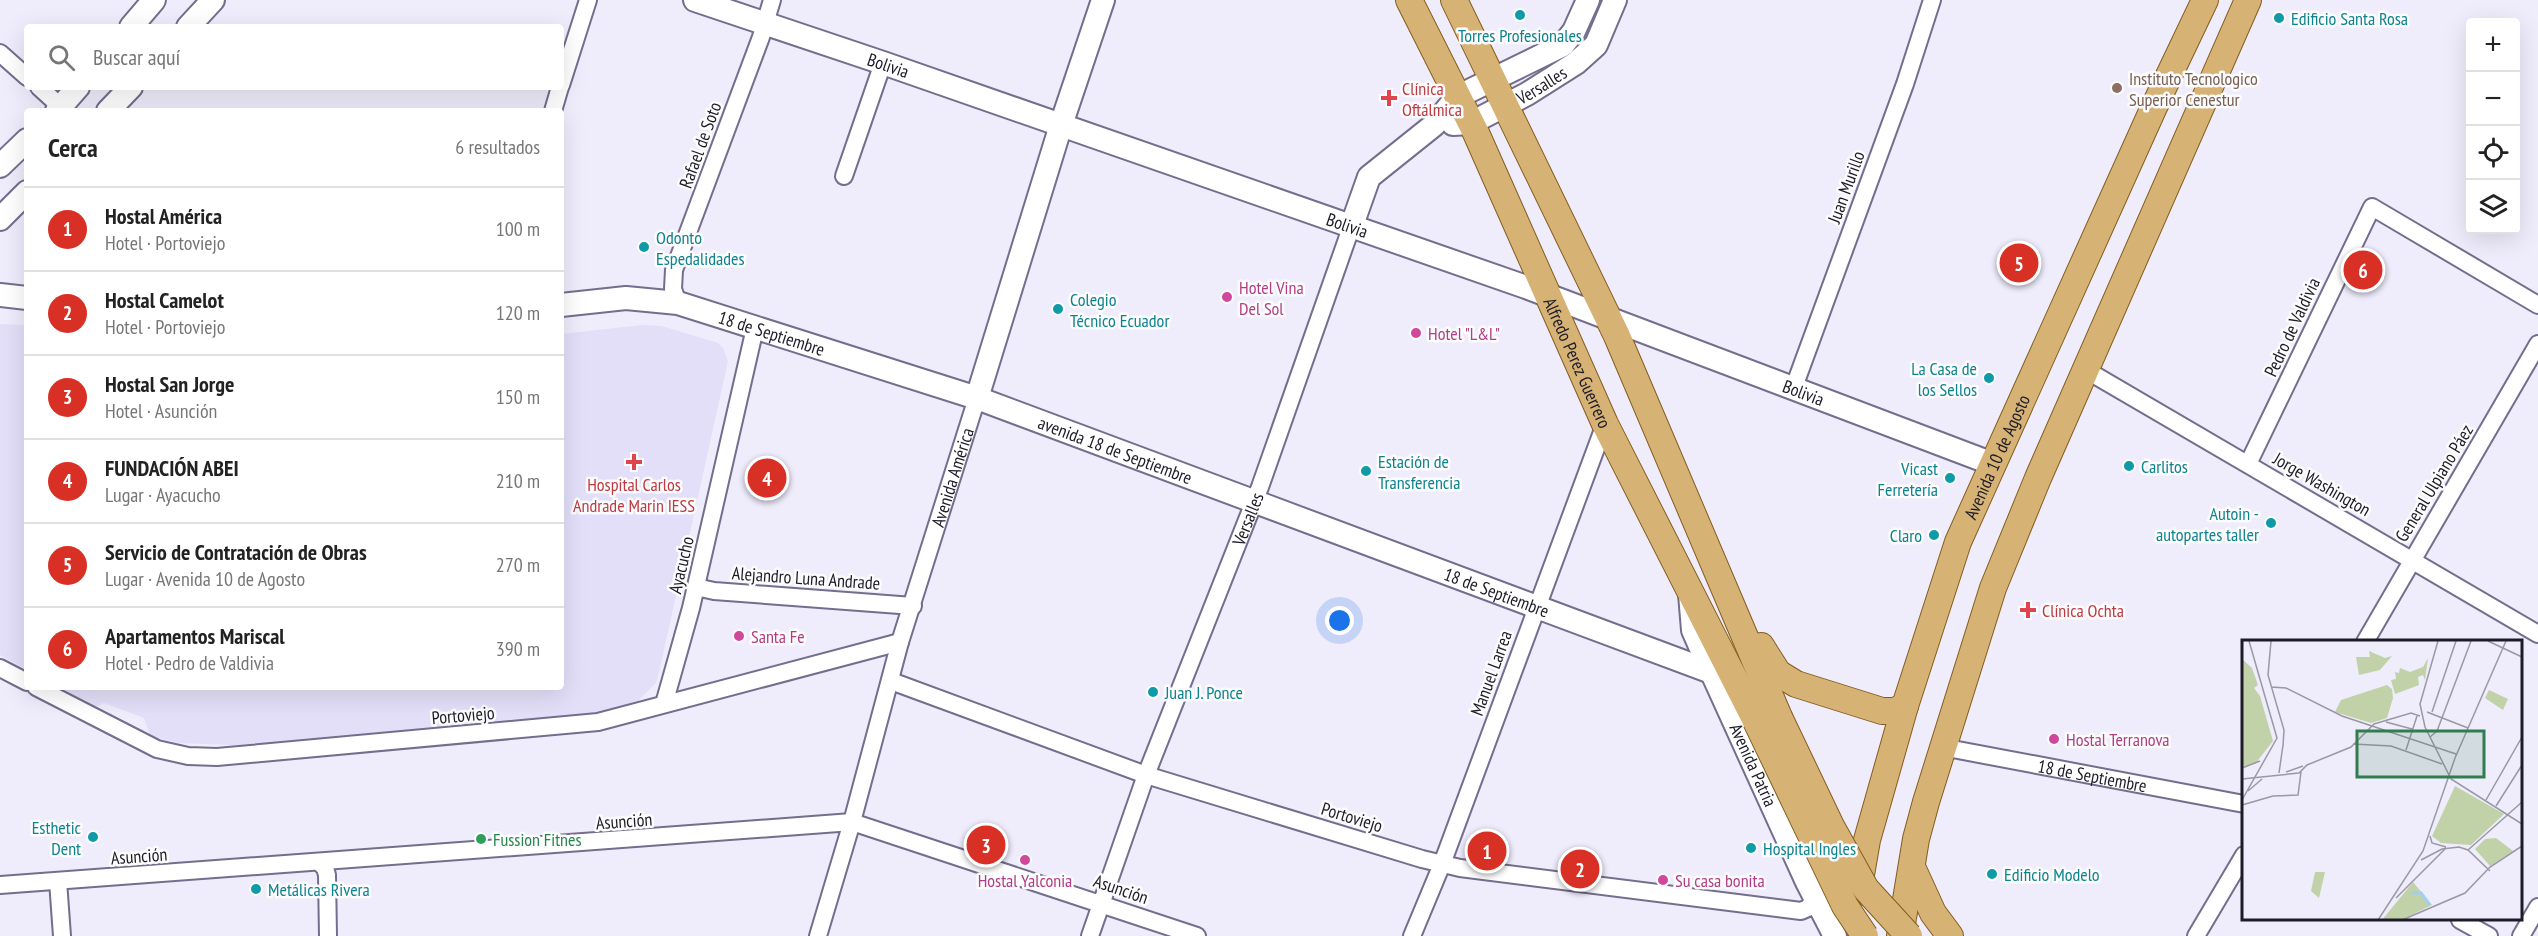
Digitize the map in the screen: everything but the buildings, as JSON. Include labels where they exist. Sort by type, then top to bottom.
[{"type":"main road","name":"Alfredo Perez Guerrero","points":[[1409,0],[1471,123],[1605,424],[1738,682],[1768,719]]},
{"type":"main road","points":[[1454,0],[1607,316],[1714,565],[1768,719],[1866,889],[1909,936]]},
{"type":"main road","name":"Avenida 10 de Agosto","points":[[1851,936],[1867,840],[1905,706],[1958,542],[2154,106],[2205,0]]},
{"type":"main road","points":[[1900,936],[1919,830],[1942,747],[1993,588],[2248,0]]},
{"type":"main road","points":[[1714,565],[1736,586],[1765,656],[1778,673],[1796,684],[1882,711],[1894,711],[1905,706]]},
{"type":"main road","name":"Avenida Patria","points":[[1768,719],[1825,866],[1845,906],[1865,936]]},
{"type":"main road","points":[[1912,867],[1933,912],[1950,936]]},
{"type":"street","points":[[134,24],[154,0]]},
{"type":"street","points":[[191,24],[213,0]]},
{"type":"street","points":[[564,76],[588,0]]},
{"type":"street","name":"Bolivia","points":[[696,0],[1549,295],[1993,464]]},
{"type":"street","name":"Rafael de Soto","points":[[678,303],[673,289],[674,270],[772,0]]},
{"type":"street","name":"Avenida América","points":[[818,936],[852,822],[900,642],[1061,125],[1099,10],[1109,0]]},
{"type":"street","name":"Versalles","points":[[1090,936],[1146,775],[1253,501],[1369,177],[1434,125],[1457,97],[1563,45],[1574,31],[1588,0]]},
{"type":"street","name":"Versalles","points":[[1434,125],[1471,123],[1554,79],[1596,45],[1615,0]]},
{"type":"street","name":"Juan Murillo","points":[[1794,387],[1905,84],[1932,0]]},
{"type":"street","points":[[0,53],[24,74]]},
{"type":"street","points":[[844,176],[883,63]]},
{"type":"street","points":[[42,90],[58,108]]},
{"type":"street","points":[[60,108],[75,90]]},
{"type":"street","points":[[118,108],[129,90]]},
{"type":"street","points":[[554,108],[560,90]]},
{"type":"street","points":[[0,166],[24,143]]},
{"type":"street","points":[[0,219],[24,195]]},
{"type":"street","name":"Pedro de Valdivia","points":[[2248,464],[2372,207],[2538,305]]},
{"type":"street","points":[[0,295],[24,298]]},
{"type":"street","name":"18 de Septiembre","points":[[564,305],[626,298],[678,303],[977,398]]},
{"type":"street","name":"Ayacucho","points":[[664,704],[696,587],[755,328]]},
{"type":"street","name":"General Ulpiano Páez","points":[[2366,640],[2411,559],[2538,344]]},
{"type":"street","name":"Jorge Washington","points":[[2086,370],[2538,634]]},
{"type":"street","name":"avenida 18 de Septiembre","points":[[977,398],[1253,501]]},
{"type":"street","name":"Manuel Larrea","points":[[1412,936],[1442,864],[1605,424]]},
{"type":"street","name":"18 de Septiembre","points":[[1253,501],[1738,682]]},
{"type":"street","name":"Alejandro Luna Andrade","points":[[696,587],[714,591],[913,606]]},
{"type":"street","name":"Avenida Patria","points":[[1689,588],[1693,630],[1815,898],[1835,936]]},
{"type":"street","name":"Portoviejo","points":[[42,690],[157,749],[188,756],[217,757],[598,722],[900,642]]},
{"type":"street","points":[[0,668],[24,680]]},
{"type":"street","name":"Portoviejo","points":[[891,681],[1146,775],[1442,864],[1801,911],[1808,908],[1815,898]]},
{"type":"street","name":"18 de Septiembre","points":[[1942,747],[2242,804]]},
{"type":"street","name":"Asunción","points":[[0,885],[852,822],[1197,936]]},
{"type":"street","points":[[2196,936],[2242,858]]},
{"type":"street","points":[[320,863],[327,875],[328,936]]},
{"type":"street","points":[[58,881],[62,936]]},
{"type":"street","points":[[2521,936],[2538,907]]},
{"type":"street","points":[[2462,921],[2489,936]]},
{"type":"shaded area","points":[[0,324],[24,325],[24,668],[0,655]]},
{"type":"shaded area","name":"Hospital Carlos Andrade Marin IESS","points":[[643,325],[662,326],[718,343],[723,348],[728,361],[660,668],[656,683],[638,701],[583,718],[236,750],[232,745],[179,743],[150,736],[144,718],[104,703],[95,707],[64,690],[564,690],[564,334]]},
{"type":"place","name":"Torres Profesionales","points":[[1520,15]]},
{"type":"place","name":"Edificio Santa Rosa","points":[[2279,18]]},
{"type":"place","name":"Instituto Tecnologico Superior Cenestur","points":[[2117,88]]},
{"type":"place","name":"Clínica Oftálmica","points":[[1389,98]]},
{"type":"place","name":"Odonto Espedalidades","points":[[644,247]]},
{"type":"place","name":"Servicio de Contratación de Obras","points":[[2019,263]]},
{"type":"place","name":"Apartamentos Mariscal","points":[[2363,270]]},
{"type":"place","name":"Hotel Vina Del Sol","points":[[1227,297]]},
{"type":"place","name":"Colegio Técnico Ecuador","points":[[1058,309]]},
{"type":"place","name":"Hotel \"L&L\"","points":[[1416,333]]},
{"type":"place","name":"La Casa de los Sellos","points":[[1989,378]]},
{"type":"place","name":"Hospital Carlos Andrade Marin IESS","points":[[634,462]]},
{"type":"place","name":"Carlitos","points":[[2129,466]]},
{"type":"place","name":"Estación de Transferencia","points":[[1366,471]]},
{"type":"place","name":"FUNDACIÓN ABEI","points":[[767,478]]},
{"type":"place","name":"Vicast Ferretería","points":[[1950,478]]},
{"type":"place","name":"Autoin - autopartes taller","points":[[2271,523]]},
{"type":"place","name":"Claro","points":[[1934,535]]},
{"type":"place","name":"Clínica Ochta","points":[[2028,610]]},
{"type":"place","name":"Santa Fe","points":[[739,636]]},
{"type":"place","name":"Juan J. Ponce","points":[[1153,692]]},
{"type":"place","name":"Hostal Terranova","points":[[2054,739]]},
{"type":"place","name":"Esthetic Dent","points":[[93,837]]},
{"type":"place","name":"Fussion Fitnes","points":[[481,839]]},
{"type":"place","name":"Hostal San Jorge","points":[[986,845]]},
{"type":"place","name":"Hospital Ingles","points":[[1751,848]]},
{"type":"place","name":"Hostal América","points":[[1487,851]]},
{"type":"place","name":"Hostal Yalconia","points":[[1025,860]]},
{"type":"place","name":"Hostal Camelot","points":[[1580,869]]},
{"type":"place","name":"Edificio Modelo","points":[[1992,874]]},
{"type":"place","name":"Su casa bonita","points":[[1663,880]]},
{"type":"place","name":"Metálicas Rivera","points":[[256,889]]}]
